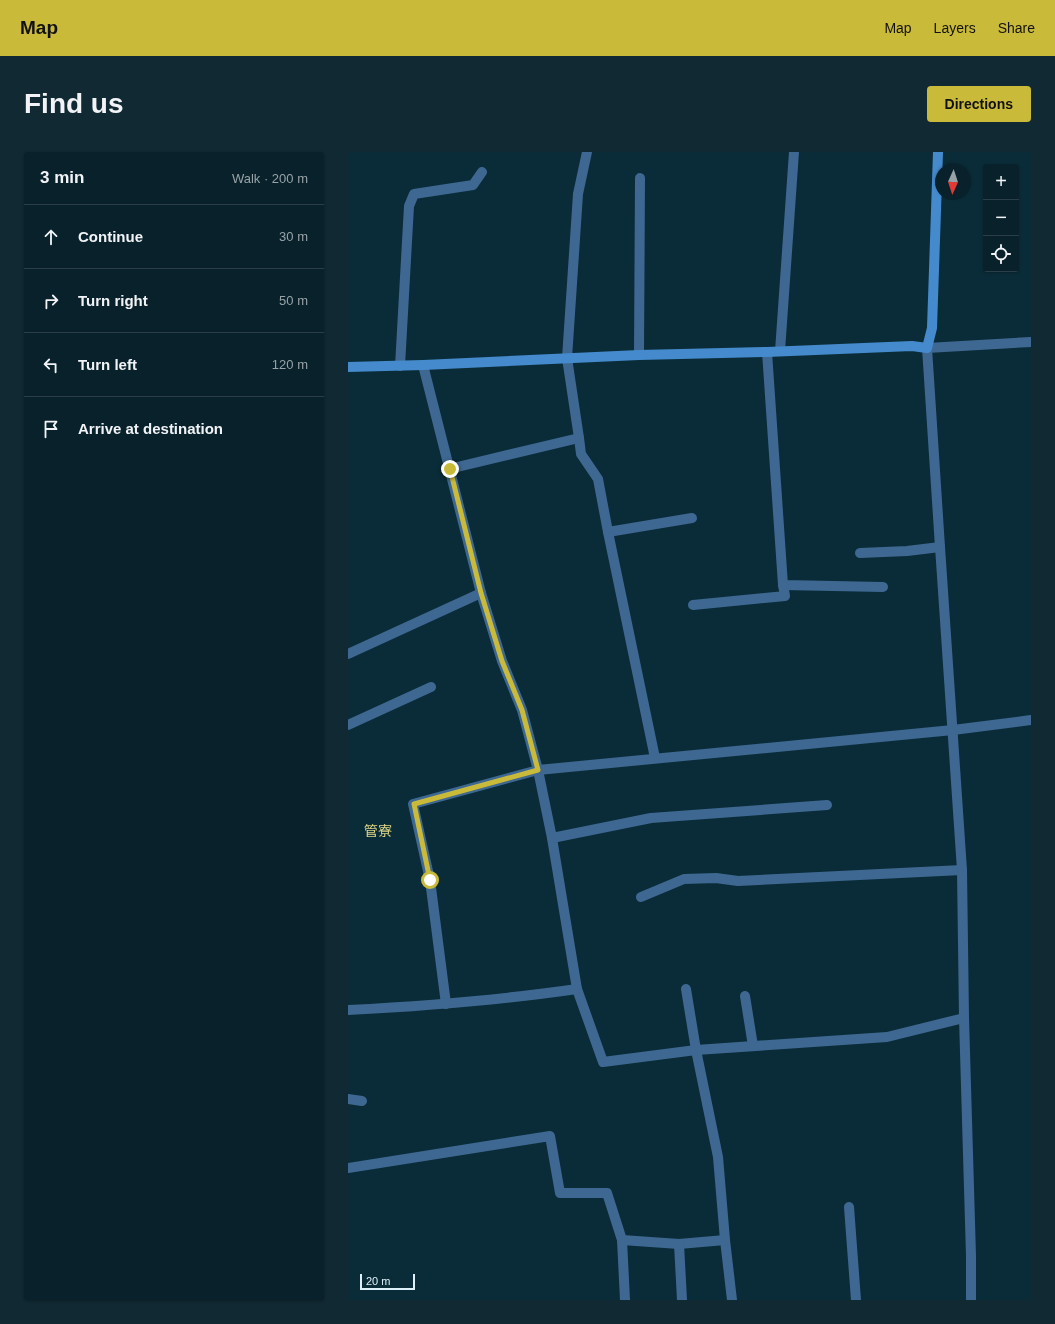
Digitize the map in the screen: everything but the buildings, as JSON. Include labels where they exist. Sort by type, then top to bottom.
[{"type":"street","points":[[348,366],[400,366],[639,355],[767,352],[912,346],[927,348],[932,328],[938,152]]},
{"type":"lane","points":[[587,152],[578,194],[567,358],[581,454],[598,479],[655,758]]},
{"type":"lane","points":[[780,351],[794,152]]},
{"type":"lane","points":[[400,366],[409,206],[414,194],[473,185],[482,172]]},
{"type":"lane","points":[[639,355],[640,178]]},
{"type":"lane","points":[[971,1300],[962,870],[927,348],[1031,343]]},
{"type":"lane","points":[[694,605],[785,596],[767,352]]},
{"type":"lane","points":[[423,365],[481,593],[502,661],[522,710],[538,770],[552,838],[577,989],[603,1062],[696,1050],[887,1037],[964,1018]]},
{"type":"lane","points":[[450,469],[579,438]]},
{"type":"lane","points":[[608,532],[692,518]]},
{"type":"lane","points":[[860,553],[940,547]]},
{"type":"lane","points":[[784,585],[884,587]]},
{"type":"lane","points":[[348,654],[481,593]]},
{"type":"lane","points":[[348,725],[431,687]]},
{"type":"lane","points":[[446,1004],[430,880],[414,804],[538,770],[953,730],[1031,720]]},
{"type":"lane","points":[[552,838],[651,818],[827,805]]},
{"type":"lane","points":[[641,897],[684,879],[716,878],[738,881],[962,870]]},
{"type":"lane","points":[[348,1010],[446,1004],[577,989]]},
{"type":"lane","points":[[686,989],[696,1050],[718,1157],[732,1300]]},
{"type":"lane","points":[[745,996],[753,1046]]},
{"type":"lane","points":[[348,1099],[362,1102]]},
{"type":"lane","points":[[348,1168],[550,1136],[560,1194],[607,1193],[622,1240],[625,1300]]},
{"type":"lane","points":[[849,1207],[856,1300]]},
{"type":"lane","points":[[622,1240],[679,1244],[725,1240]]},
{"type":"lane","points":[[679,1244],[682,1300]]},
{"type":"district","name":"管寮","points":[[378,831]]},
{"type":"route","points":[[430,880],[414,804],[538,770],[522,710],[502,661],[481,593],[450,469]]}]
